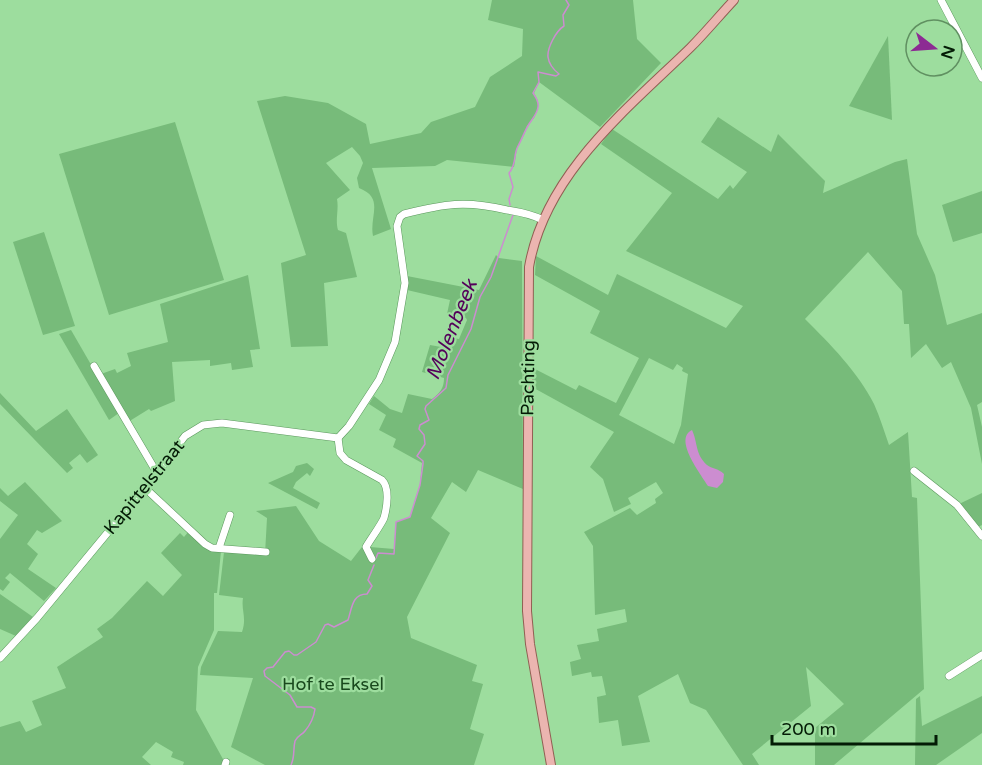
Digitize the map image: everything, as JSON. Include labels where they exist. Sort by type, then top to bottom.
[{"type":"main road","name":"Pachting","points":[[552,765],[530,644],[527,611],[529,267],[536,236],[562,185],[611,123],[691,47],[734,0]]},
{"type":"street","points":[[941,0],[982,78]]},
{"type":"street","points":[[372,559],[366,547],[384,517],[386,483],[346,460],[340,453],[338,438],[374,389],[395,342],[405,283],[396,226],[400,217],[441,205],[472,203],[528,213],[543,220]]},
{"type":"street","points":[[94,366],[158,473]]},
{"type":"street","name":"Kapittelstraat","points":[[0,658],[37,618],[158,473],[185,435],[194,429],[211,423],[338,438]]},
{"type":"street","points":[[914,471],[957,505],[982,536]]},
{"type":"street","points":[[145,488],[205,544],[219,548],[266,552]]},
{"type":"street","points":[[219,548],[230,515]]},
{"type":"street","points":[[949,676],[982,656]]},
{"type":"green space","points":[[492,0],[633,0],[637,39],[661,63],[600,127],[539,82],[534,93],[538,101],[538,108],[517,148],[514,167],[447,160],[435,166],[372,168],[391,229],[373,236],[374,202],[367,192],[359,188],[357,178],[363,163],[360,156],[352,147],[326,163],[350,190],[337,199],[337,222],[338,230],[346,233],[357,277],[324,283],[328,346],[291,347],[281,263],[306,255],[257,101],[285,96],[328,103],[366,124],[370,144],[421,133],[431,122],[475,107],[490,77],[522,56],[523,29],[488,20]]},
{"type":"green space","points":[[888,36],[892,120],[849,106]]},
{"type":"green space","points":[[718,117],[771,152],[778,134],[825,181],[823,193],[907,159],[917,234],[935,275],[947,325],[982,313],[982,402],[977,405],[982,427],[982,464],[971,408],[951,362],[942,368],[926,344],[911,358],[909,324],[904,324],[902,291],[868,252],[805,319],[834,348],[860,381],[874,404],[889,445],[908,432],[912,497],[917,498],[924,689],[834,765],[815,765],[815,728],[844,704],[806,667],[811,706],[752,754],[759,765],[743,765],[706,710],[690,703],[678,674],[638,696],[650,742],[622,746],[618,720],[599,723],[597,697],[606,695],[602,676],[592,677],[591,672],[572,676],[570,662],[581,659],[577,645],[599,641],[597,629],[627,622],[625,609],[595,615],[593,546],[584,532],[630,508],[637,515],[656,503],[655,499],[663,493],[656,482],[628,498],[631,504],[614,512],[603,479],[590,467],[614,432],[532,387],[533,368],[576,390],[579,385],[616,403],[639,358],[590,333],[600,311],[535,275],[536,256],[608,295],[617,274],[726,328],[743,306],[626,251],[672,193],[601,144],[612,129],[718,199],[730,185],[733,189],[747,172],[701,142]],"holes":[[[649,358],[673,370],[677,364],[683,368],[682,371],[688,374],[681,425],[674,444],[619,415]]]},
{"type":"green space","points":[[175,122],[224,280],[109,315],[59,154]]},
{"type":"green space","points":[[982,191],[982,233],[953,242],[942,205]]},
{"type":"green space","points":[[44,232],[75,326],[43,335],[13,242]]},
{"type":"green space","name":"Hof te Eksel","points":[[496,255],[499,258],[522,261],[523,489],[478,470],[466,492],[452,482],[431,518],[450,533],[407,617],[411,638],[477,665],[472,681],[483,684],[470,729],[484,734],[474,765],[265,765],[231,747],[253,678],[200,675],[201,667],[218,631],[242,632],[243,627],[243,598],[219,595],[224,552],[265,554],[267,518],[256,511],[296,506],[319,541],[351,561],[365,543],[370,547],[394,549],[396,522],[410,517],[420,485],[422,463],[393,447],[396,439],[379,430],[386,415],[369,404],[374,396],[390,409],[402,413],[408,394],[432,399],[435,397],[442,387],[444,378],[422,372],[430,345],[441,347],[443,336],[459,339],[467,320],[447,314],[450,300],[407,290],[407,276],[479,290]]},
{"type":"green space","points":[[248,275],[260,349],[250,350],[253,367],[232,370],[231,363],[210,366],[210,360],[172,362],[175,401],[151,411],[149,409],[128,422],[101,374],[115,369],[117,373],[131,366],[127,353],[168,342],[160,304]]},
{"type":"green space","points":[[71,330],[119,413],[109,420],[59,334]]},
{"type":"green space","points":[[0,393],[36,431],[67,409],[98,455],[87,463],[80,454],[69,463],[73,468],[67,473],[0,404]]},
{"type":"green space","points":[[307,463],[314,469],[310,476],[307,473],[296,482],[293,488],[320,503],[317,509],[268,483],[293,472],[296,466]]},
{"type":"green space","points":[[25,482],[62,521],[42,533],[37,530],[27,544],[38,554],[28,569],[56,588],[44,601],[10,573],[5,578],[10,582],[3,591],[0,589],[0,539],[18,515],[0,501],[0,488],[8,496]]},
{"type":"green space","points":[[982,493],[982,525],[978,527],[959,504]]},
{"type":"green space","points":[[189,531],[221,551],[217,593],[214,593],[214,630],[198,667],[196,710],[224,761],[223,765],[183,765],[184,762],[171,757],[173,752],[156,742],[142,757],[151,765],[0,765],[0,727],[20,721],[26,732],[42,725],[32,701],[66,688],[57,667],[103,637],[97,629],[112,618],[147,581],[163,596],[182,575],[161,553],[180,533],[184,537]]},
{"type":"green space","points":[[0,594],[33,617],[16,636],[0,629]]},
{"type":"green space","points":[[920,696],[922,726],[982,696],[982,733],[936,765],[915,765],[916,699]]},
{"type":"shaded area","points":[[692,430],[703,461],[724,474],[723,482],[717,488],[708,486],[690,457],[686,441],[687,434]]},
{"type":"waterway","name":"Molenbeek","points":[[510,205],[509,199],[513,187],[509,173],[518,146],[535,116],[538,101],[533,93],[539,82],[538,72],[556,76],[559,74],[551,65],[548,53],[555,36],[564,26],[563,15],[569,5],[566,0]]},
{"type":"waterway","name":"Molenbeek","points":[[376,558],[378,553],[394,554],[396,522],[410,517],[420,485],[423,461],[417,456],[425,444],[424,435],[419,429],[420,425],[429,420],[426,406],[446,388],[448,375],[471,329],[480,297],[491,277],[513,215]]},
{"type":"waterway","name":"Molenbeek","points":[[291,765],[295,741],[309,726],[315,709],[297,707],[290,695],[265,676],[264,671],[273,667],[285,652],[289,651],[297,655],[316,642],[325,625],[334,627],[348,620],[355,599],[367,594],[372,586],[368,580],[374,565]]}]
